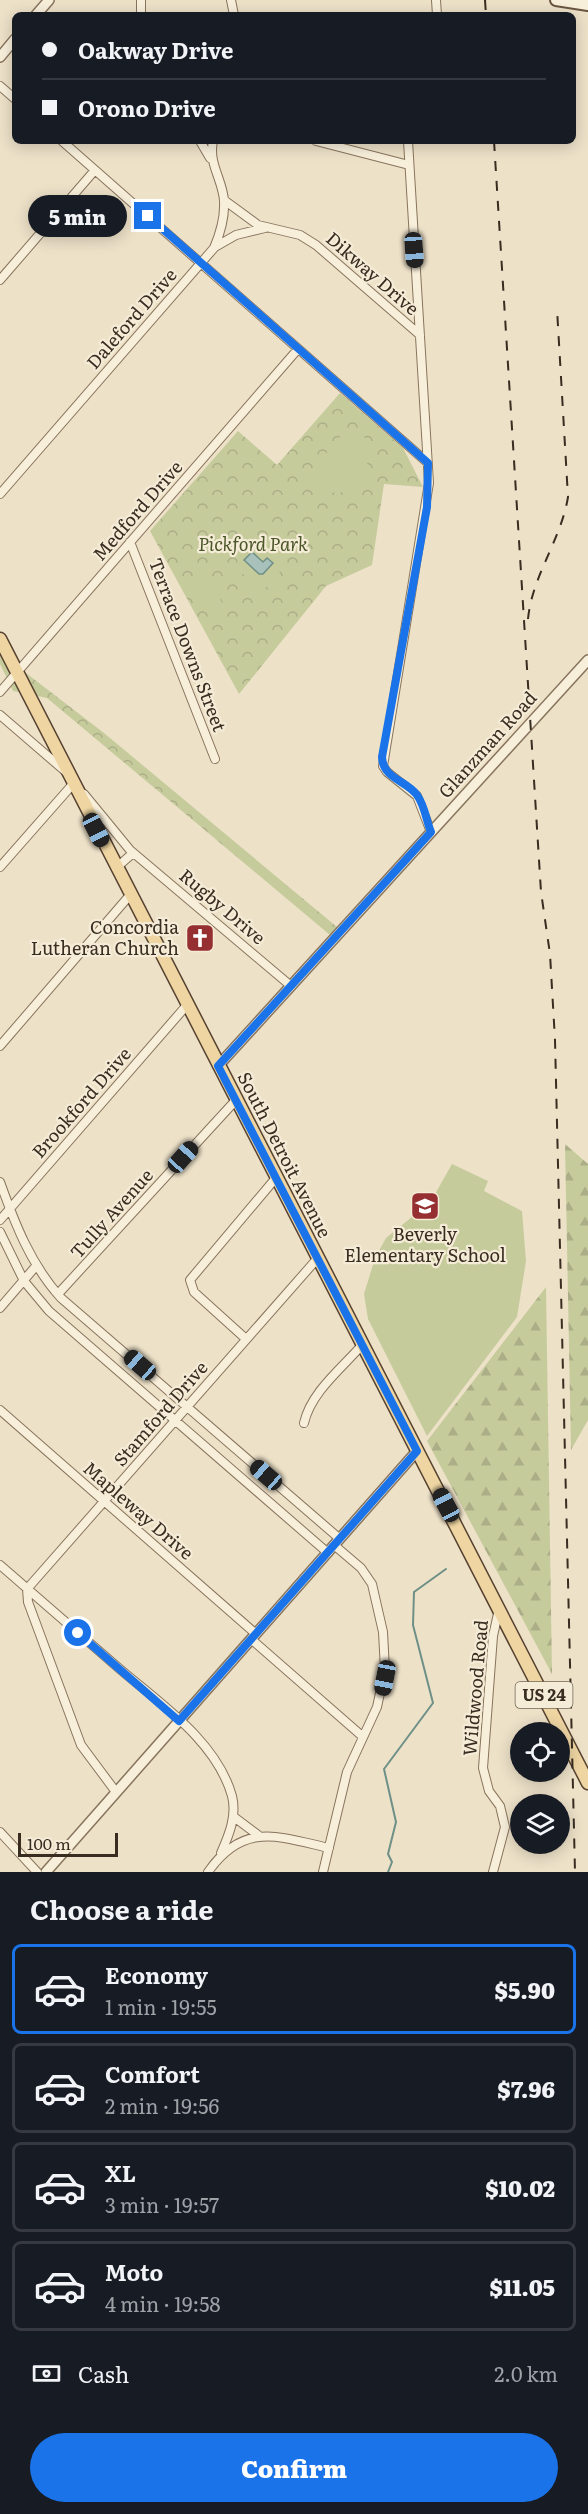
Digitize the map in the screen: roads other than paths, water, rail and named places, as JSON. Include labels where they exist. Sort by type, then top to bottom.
[{"type":"main road","points":[[556,0],[588,5]]},
{"type":"main road","name":"South Detroit Avenue","points":[[0,639],[275,1179],[588,1783]]},
{"type":"street","points":[[39,12],[49,0]]},
{"type":"street","points":[[0,57],[12,45]]},
{"type":"street","points":[[0,86],[12,96]]},
{"type":"street","points":[[66,144],[428,463]]},
{"type":"street","points":[[202,144],[212,164]]},
{"type":"street","name":"Daleford Drive","points":[[0,494],[214,248],[221,229],[224,200],[212,164],[213,144]]},
{"type":"street","points":[[328,144],[409,165]]},
{"type":"street","points":[[408,144],[428,463],[427,507],[382,757],[383,766],[387,772],[417,796],[431,832]]},
{"type":"street","points":[[0,280],[95,170]]},
{"type":"street","name":"Dikway Drive","points":[[224,200],[249,219],[300,235],[316,245],[420,335]]},
{"type":"street","name":"Dikway Drive","points":[[214,248],[236,235],[269,227]]},
{"type":"street","name":"Medford Drive","points":[[0,692],[298,349]]},
{"type":"street","name":"Terrace Downs Street","points":[[130,542],[215,759]]},
{"type":"street","name":"Glanzman Road","points":[[218,1066],[588,660]]},
{"type":"street","name":"Rugby Drive","points":[[0,715],[70,779],[133,853],[291,986]]},
{"type":"street","points":[[0,867],[70,779]]},
{"type":"street","points":[[116,868],[133,853]]},
{"type":"street","points":[[0,1046],[130,895]]},
{"type":"street","name":"Brookford Drive","points":[[0,1220],[187,1005]]},
{"type":"street","name":"Tully Avenue","points":[[58,1294],[236,1100]]},
{"type":"street","points":[[246,1339],[194,1292],[190,1280],[275,1179]]},
{"type":"street","points":[[0,1182],[36,1266],[58,1294],[187,1406],[334,1546]]},
{"type":"street","points":[[0,1232],[24,1281],[49,1311],[175,1420],[361,1568],[370,1579],[383,1632],[386,1657],[383,1686],[377,1707],[347,1772],[323,1872]]},
{"type":"street","name":"Stamford Drive","points":[[27,1588],[317,1258]]},
{"type":"street","points":[[0,1308],[36,1266]]},
{"type":"street","points":[[304,1423],[308,1408],[315,1398],[362,1345]]},
{"type":"street","name":"Mapleway Drive","points":[[0,1410],[104,1501],[362,1736]]},
{"type":"street","points":[[46,1872],[417,1451]]},
{"type":"street","points":[[0,1565],[179,1721],[201,1743],[221,1771],[232,1797],[234,1817],[221,1853],[208,1872]]},
{"type":"street","points":[[27,1588],[28,1602],[77,1735],[87,1756],[116,1792]]},
{"type":"street","name":"Wildwood Road","points":[[493,1872],[505,1827],[500,1806],[489,1791],[483,1768],[492,1636],[499,1609]]},
{"type":"street","points":[[234,1817],[258,1835],[329,1848]]},
{"type":"street","points":[[0,1832],[37,1872]]},
{"type":"street","points":[[221,1853],[258,1835]]},
{"type":"water","points":[[252,552],[263,562],[267,558],[273,563],[263,574],[259,574],[244,560]]},
{"type":"waterway","points":[[388,1872],[392,1862],[388,1854],[396,1822],[384,1769],[433,1703],[413,1625],[414,1592],[446,1569]]},
{"type":"railway","points":[[485,0],[486,12]]},
{"type":"railway","points":[[494,144],[541,892],[550,954],[555,1040],[575,1872]]},
{"type":"railway","points":[[528,619],[535,588],[559,528],[568,497],[557,309]]},
{"type":"place","name":"Concordia Lutheran Church","points":[[200,938]]},
{"type":"place","name":"Beverly Elementary School","points":[[425,1206]]},
{"type":"park label","name":"Pickford Park","points":[[253,545]]}]
